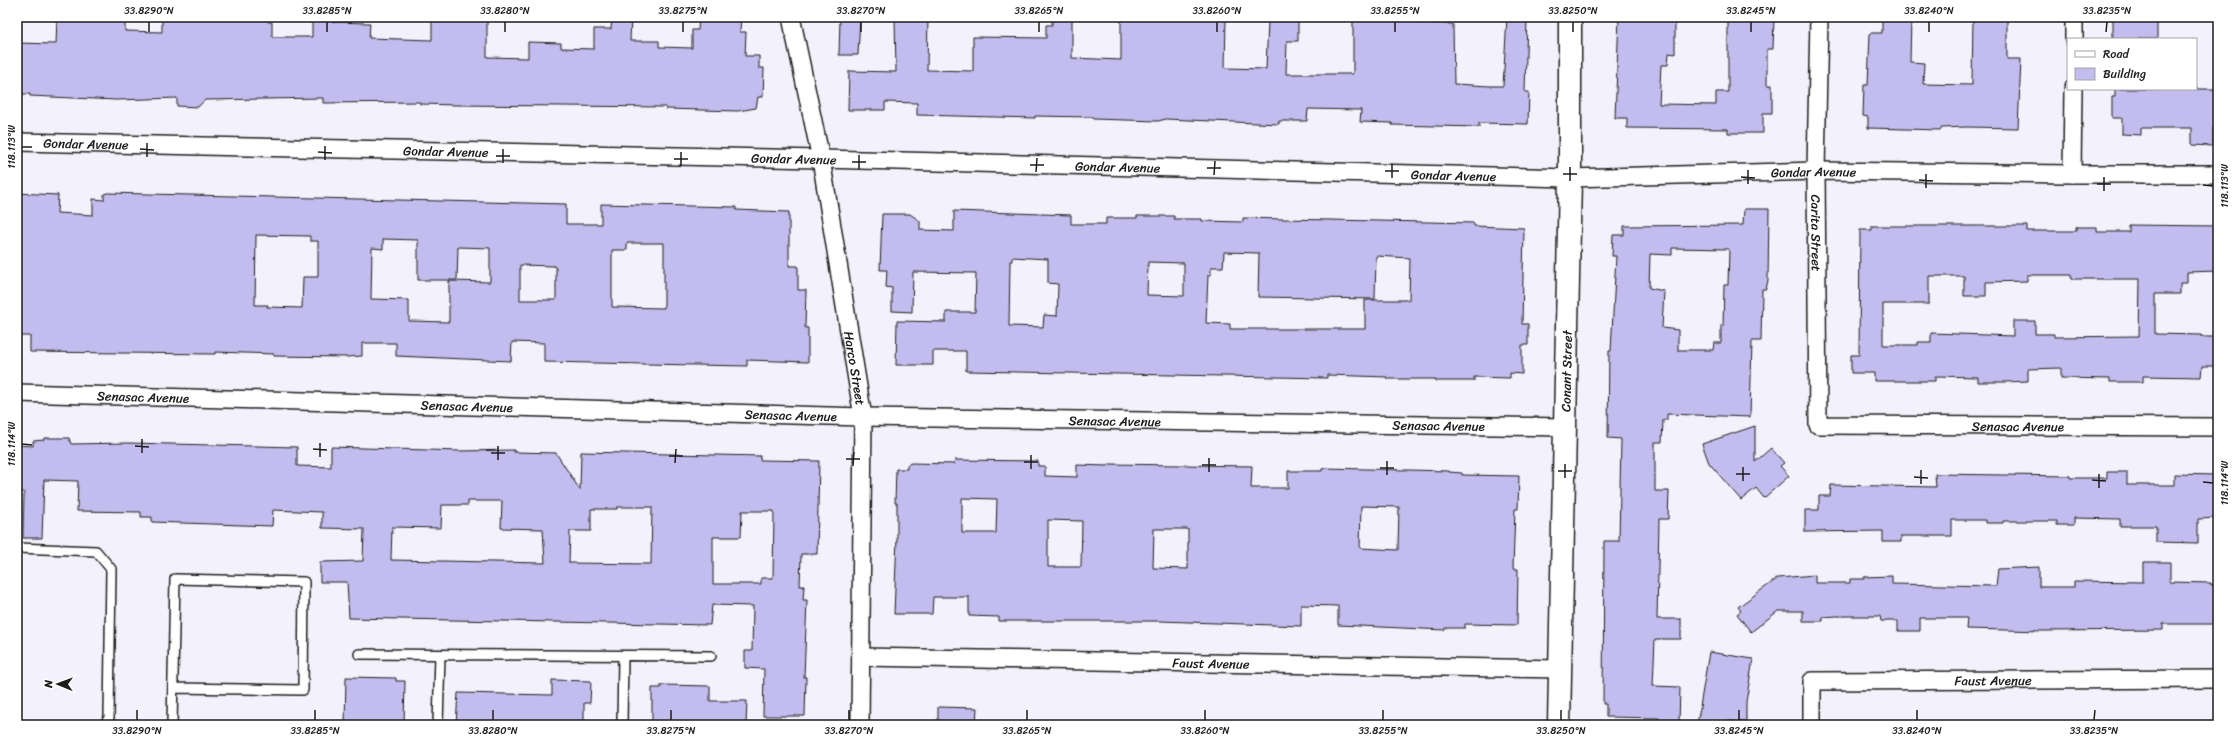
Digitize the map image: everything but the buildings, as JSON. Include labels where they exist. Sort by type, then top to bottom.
[{"type":"street","name":"Harco Street","points":[[791,17],[821,159],[863,417],[860,725]]},
{"type":"street","name":"Conant Street","points":[[1559,725],[1570,178],[1570,17]]},
{"type":"street","name":"Carita Street","points":[[1818,425],[1816,171],[1819,17]]},
{"type":"street","points":[[2074,17],[2074,38]]},
{"type":"street","points":[[2072,174],[2073,90]]},
{"type":"street","name":"Gondar Avenue","points":[[17,142],[821,159],[1570,178],[1816,171],[2218,174]]},
{"type":"street","name":"Senasac Avenue","points":[[17,393],[863,417],[1564,427]]},
{"type":"street","name":"Senasac Avenue","points":[[1818,425],[2218,427]]},
{"type":"street","name":"Faust Avenue","points":[[861,657],[1560,669]]},
{"type":"street","name":"Faust Avenue","points":[[1812,725],[1812,681],[2218,679]]},
{"type":"lane","points":[[17,548],[96,551],[111,569],[110,718],[104,725]]},
{"type":"lane","points":[[172,725],[175,579],[304,582],[303,690],[173,688]]},
{"type":"lane","points":[[359,654],[710,656]]},
{"type":"lane","points":[[438,725],[440,655]]},
{"type":"lane","points":[[622,725],[623,656]]}]
